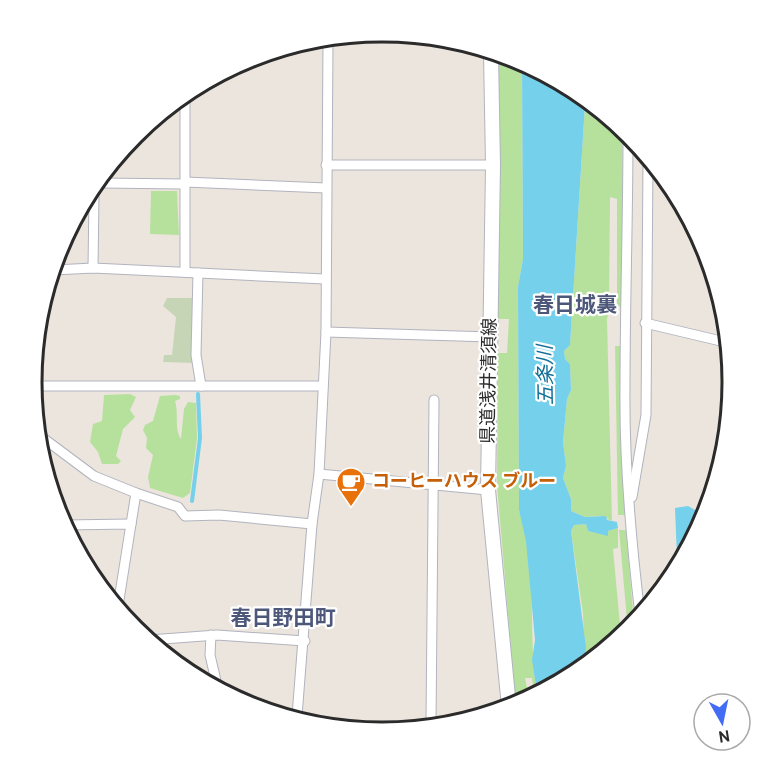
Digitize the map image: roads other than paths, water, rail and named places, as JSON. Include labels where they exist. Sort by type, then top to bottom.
[{"type":"main road","name":"県道浅井清須線","points":[[490,60],[493,165],[488,490],[508,697]]},
{"type":"street","points":[[298,711],[305,641],[312,524],[319,474],[326,332],[328,47]]},
{"type":"street","points":[[185,105],[185,272]]},
{"type":"street","points":[[628,148],[625,389],[629,507],[639,605]]},
{"type":"street","points":[[326,165],[493,165]]},
{"type":"street","points":[[629,507],[646,415],[648,170]]},
{"type":"street","points":[[106,183],[326,188]]},
{"type":"street","points":[[93,268],[94,202]]},
{"type":"street","points":[[61,270],[93,268],[325,279]]},
{"type":"street","points":[[198,273],[196,355],[201,386]]},
{"type":"street","points":[[645,323],[719,341]]},
{"type":"street","points":[[326,332],[490,337]]},
{"type":"street","points":[[42,386],[323,386]]},
{"type":"street","points":[[431,718],[434,400]]},
{"type":"street","points":[[48,442],[94,476],[178,507],[185,516],[219,515],[312,524]]},
{"type":"street","points":[[319,474],[488,490]]},
{"type":"street","points":[[119,598],[136,493]]},
{"type":"street","points":[[74,525],[131,524]]},
{"type":"street","points":[[159,639],[211,635],[305,641]]},
{"type":"street","points":[[211,635],[210,655],[215,678]]},
{"type":"water","name":"五条川","points":[[522,73],[585,109],[570,345],[564,351],[565,359],[570,364],[571,390],[567,399],[563,442],[566,466],[563,478],[571,499],[571,511],[585,517],[606,516],[607,520],[617,522],[618,528],[608,531],[608,536],[588,531],[586,524],[574,525],[571,531],[586,648],[585,655],[536,685],[532,660],[535,640],[526,541],[519,510],[518,287],[523,259]]},
{"type":"water","points":[[688,506],[696,511],[677,551],[675,508]]},
{"type":"waterway","points":[[192,501],[200,438],[198,394]]},
{"type":"place","name":"コーヒーハウス ブルー","points":[[351,508]]},
{"type":"district","name":"春日城裏","points":[[575,306]]},
{"type":"district","name":"春日野田町","points":[[283,619]]}]
